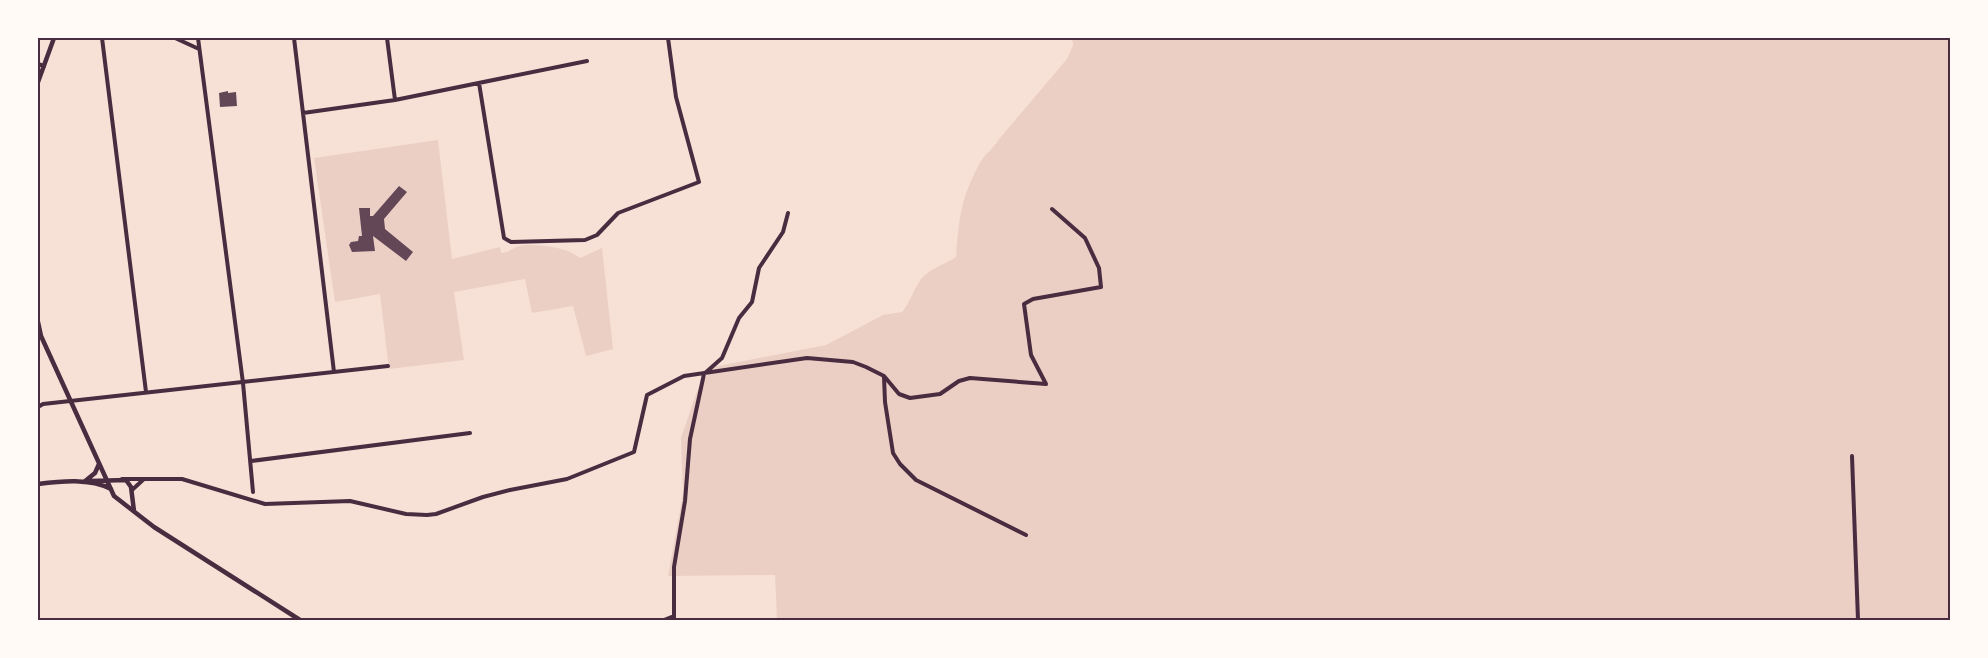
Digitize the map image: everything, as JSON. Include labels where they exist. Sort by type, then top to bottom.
[{"type":"street","points":[[38,82],[54,38]]},
{"type":"street","points":[[102,38],[146,392]]},
{"type":"street","points":[[175,38],[199,49]]},
{"type":"street","points":[[198,38],[243,383],[252,492]]},
{"type":"street","points":[[294,38],[334,372]]},
{"type":"street","points":[[387,38],[395,100]]},
{"type":"street","points":[[479,83],[504,238],[511,242],[585,240],[597,235],[618,213],[699,182],[676,98],[668,38]]},
{"type":"street","points":[[303,113],[395,100],[587,62]]},
{"type":"street","points":[[38,64],[44,66]]},
{"type":"street","points":[[38,484],[120,479],[182,479],[265,504],[350,501],[406,514],[436,514],[483,497],[567,479],[634,452],[647,395],[684,376],[807,358],[853,362],[884,376],[899,394],[910,398],[940,394],[958,381],[970,378],[1046,384],[1031,355],[1024,304],[1033,299],[1101,287],[1099,268],[1085,238],[1052,209]]},
{"type":"street","points":[[664,621],[674,618],[674,567],[685,501],[690,439],[704,374],[722,358],[739,318],[752,302],[759,268],[783,232],[788,213]]},
{"type":"street","points":[[38,322],[39,336],[114,496],[154,527],[300,621]]},
{"type":"street","points":[[38,407],[146,392],[388,366]]},
{"type":"street","points":[[884,376],[885,402],[893,453],[900,464],[916,480],[1026,535]]},
{"type":"street","points":[[251,461],[470,433]]},
{"type":"street","points":[[1852,456],[1858,621]]},
{"type":"street","points":[[84,482],[95,473],[99,464]]},
{"type":"street","points":[[111,489],[112,484],[120,479]]},
{"type":"street","points":[[120,479],[129,482],[134,511]]},
{"type":"street","points":[[119,499],[128,497],[131,490],[144,479]]},
{"type":"street","points":[[84,482],[101,484],[111,489]]},
{"type":"shaded area","points":[[1072,38],[1950,38],[1950,620],[777,620],[775,575],[668,576],[683,494],[681,438],[697,391],[713,367],[826,345],[883,315],[902,312],[922,278],[956,257],[962,208],[981,161],[1067,59],[1073,45]]},
{"type":"shaded area","points":[[438,140],[452,259],[500,247],[501,253],[519,246],[551,247],[568,251],[580,258],[602,248],[613,349],[586,356],[573,306],[532,313],[525,279],[454,292],[464,360],[389,369],[380,294],[335,302],[314,158]]},
{"type":"building","points":[[228,91],[228,93],[236,92],[237,106],[220,107],[219,93]]},
{"type":"building","points":[[399,186],[407,192],[384,219],[385,229],[413,252],[406,261],[373,236],[375,251],[352,252],[349,245],[351,242],[358,241],[359,236],[362,236],[359,208],[370,208],[370,216],[373,216]]}]
